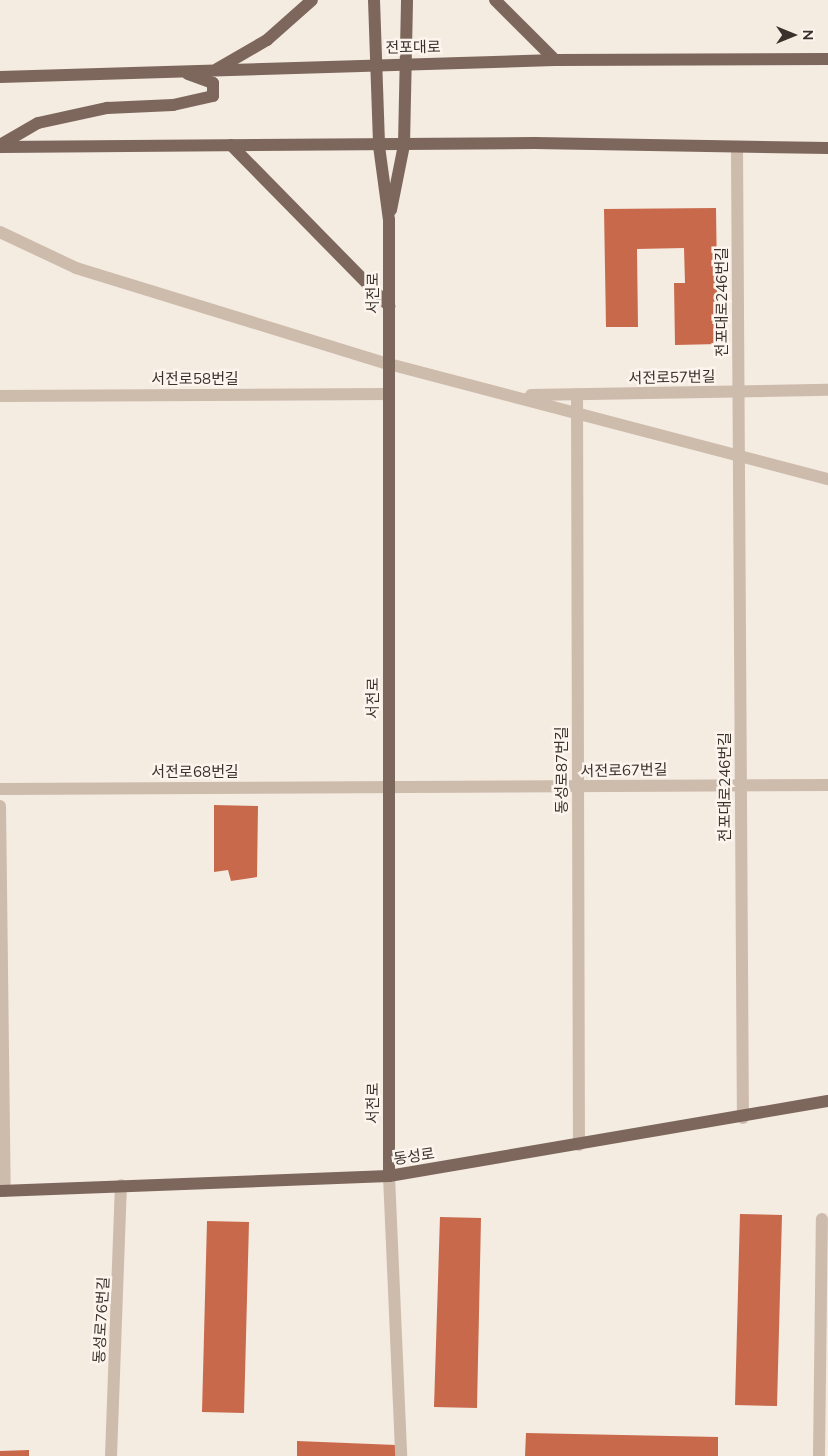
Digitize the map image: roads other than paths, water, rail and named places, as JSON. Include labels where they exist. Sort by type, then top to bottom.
[{"type":"main road","points":[[215,70],[267,40],[312,0]]},
{"type":"main road","name":"서전로","points":[[374,0],[374,64],[379,146],[389,220],[389,1176]]},
{"type":"main road","name":"서전로","points":[[389,220],[404,145],[407,0]]},
{"type":"main road","points":[[495,0],[554,60]]},
{"type":"main road","name":"전포대로","points":[[0,76],[406,63],[554,60],[828,59]]},
{"type":"main road","points":[[0,146],[38,123],[107,108],[173,106],[213,96],[213,83],[179,71]]},
{"type":"main road","points":[[0,146],[379,146],[535,143],[737,149],[828,148]]},
{"type":"main road","points":[[231,145],[389,306]]},
{"type":"main road","name":"동성로","points":[[3,1191],[389,1176],[743,1118],[828,1101]]},
{"type":"street","name":"전포대로246번길","points":[[737,149],[743,1118]]},
{"type":"street","points":[[0,232],[76,268],[389,364],[516,395],[828,479]]},
{"type":"street","name":"서전로57번길","points":[[516,395],[828,390]]},
{"type":"street","name":"서전로58번길","points":[[0,396],[389,394]]},
{"type":"street","name":"동성로87번길","points":[[577,394],[579,1145]]},
{"type":"street","name":"서전로67번길","points":[[389,788],[828,785]]},
{"type":"street","name":"서전로68번길","points":[[0,789],[389,788]]},
{"type":"street","points":[[0,806],[3,1191]]},
{"type":"street","points":[[389,1176],[401,1456]]},
{"type":"street","name":"동성로76번길","points":[[111,1456],[121,1185]]},
{"type":"street","points":[[819,1456],[822,1219]]}]
